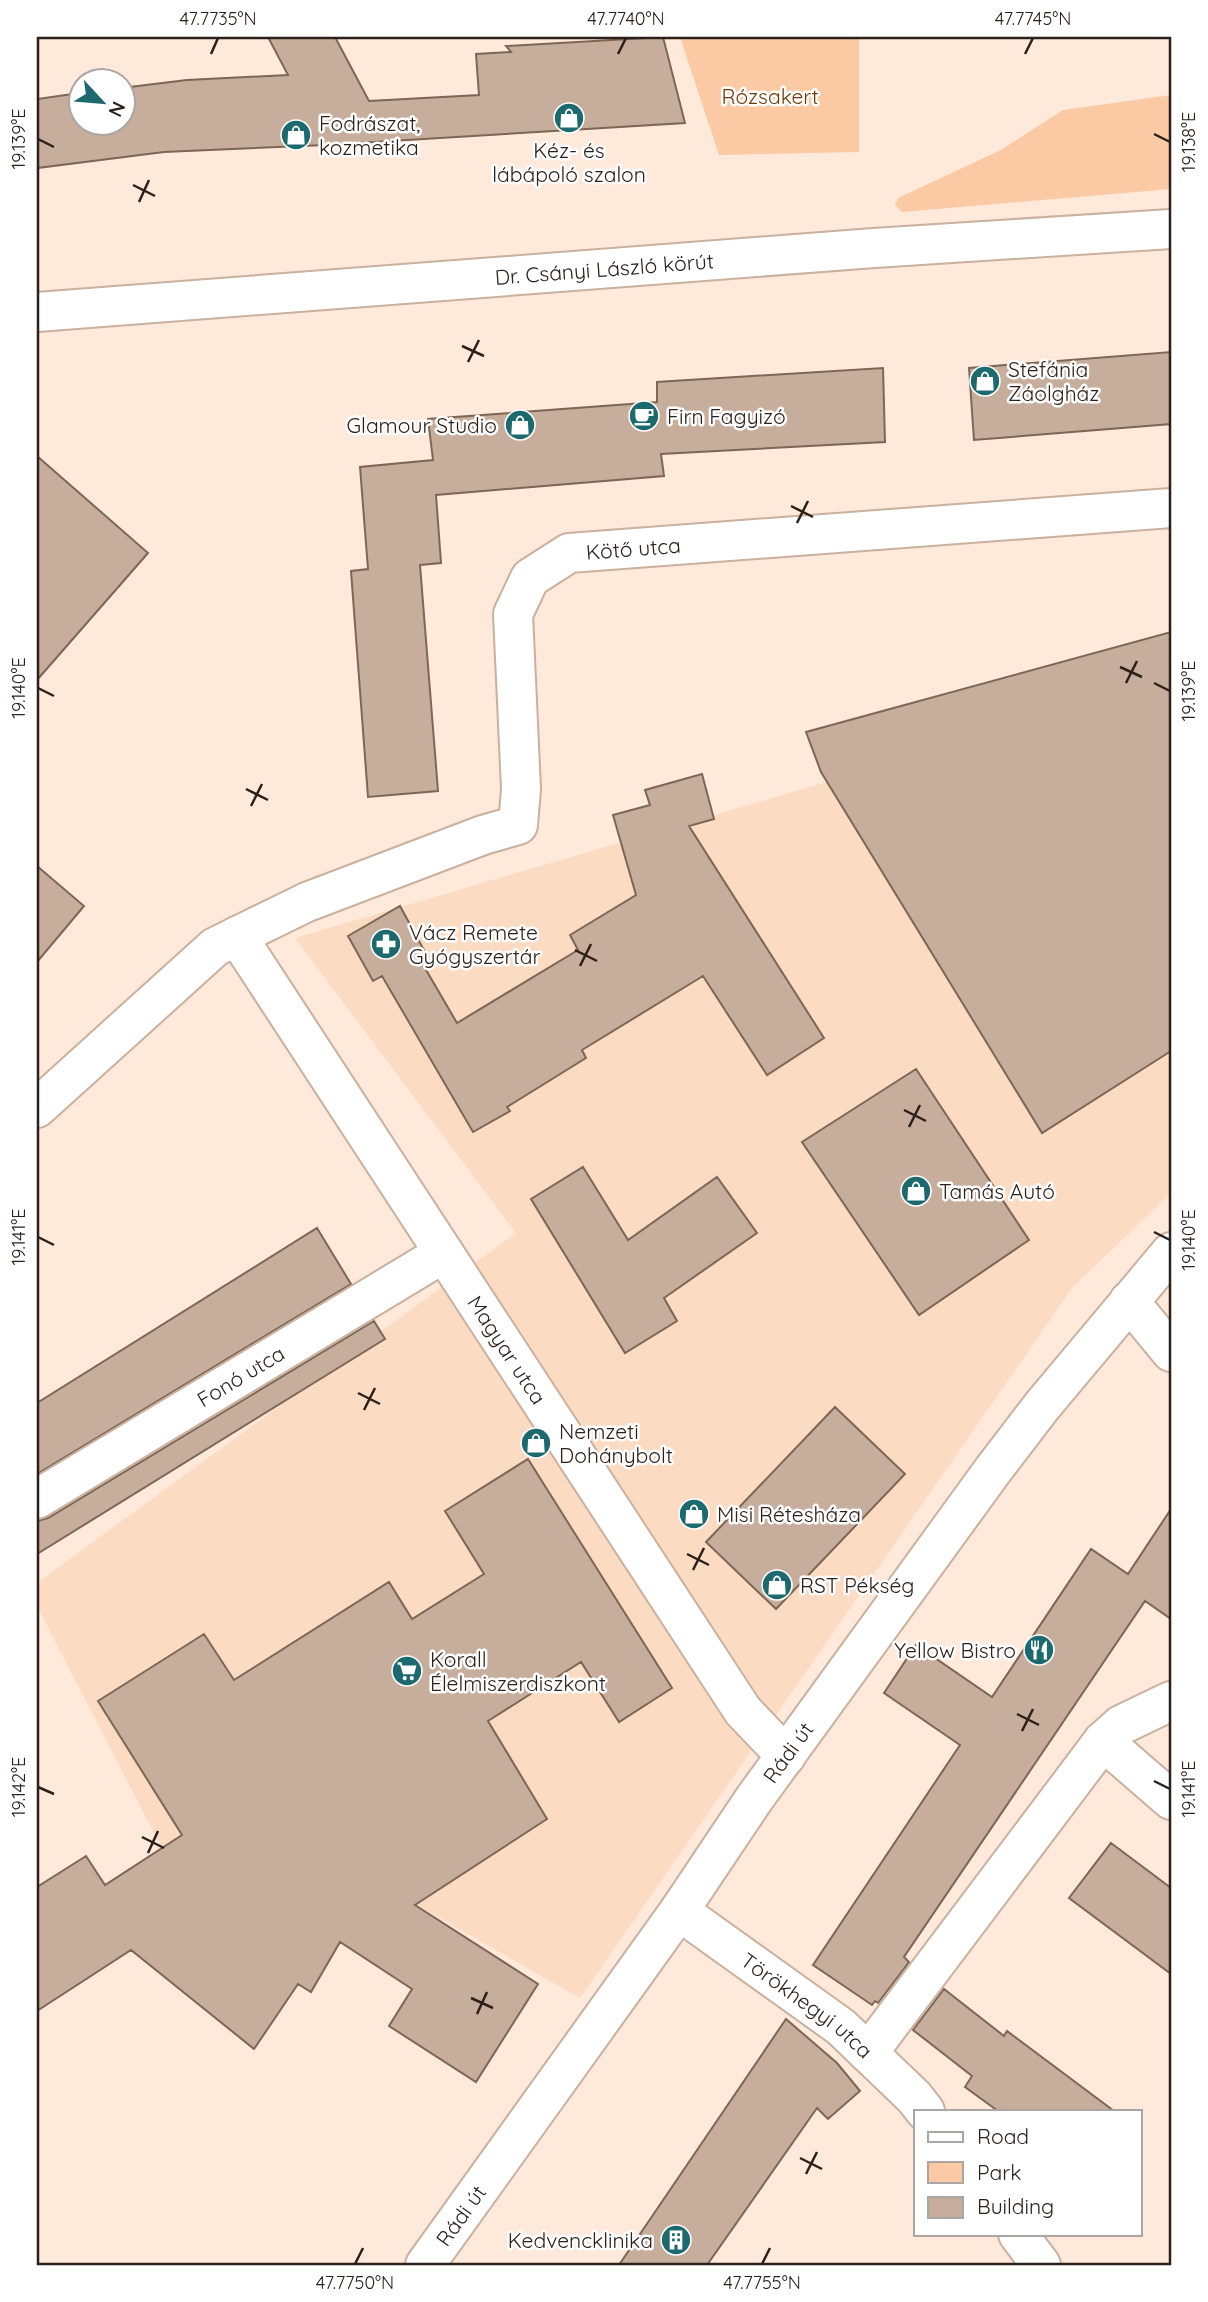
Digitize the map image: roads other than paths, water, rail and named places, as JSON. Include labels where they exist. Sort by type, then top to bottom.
[{"type":"street","name":"Dr. Csányi László körút","points":[[37,312],[874,248],[1171,229]]},
{"type":"street","name":"Kötő utca","points":[[37,1108],[215,947],[307,902],[500,830],[521,789],[513,614],[530,578],[569,553],[1171,508]]},
{"type":"street","name":"Magyar utca","points":[[237,936],[743,1711],[786,1756]]},
{"type":"street","name":"Rádi út","points":[[425,2265],[786,1756],[993,1470],[1042,1406],[1171,1252]]},
{"type":"street","name":"Fonó utca","points":[[37,1499],[444,1253]]},
{"type":"street","points":[[1129,1301],[1171,1352]]},
{"type":"street","points":[[868,2053],[1103,1741],[1121,1724],[1171,1701]]},
{"type":"street","points":[[1103,1741],[1171,1800]]},
{"type":"street","name":"Törökhegyi utca","points":[[678,1911],[841,2027],[924,2110]]},
{"type":"street","points":[[1019,2236],[1041,2265]]},
{"type":"place","name":"Kéz- és lábápoló szalon","points":[[569,118]]},
{"type":"place","name":"Fodrászat, kozmetika","points":[[296,135]]},
{"type":"place","name":"Stefánia Záolgház","points":[[985,381]]},
{"type":"place","name":"Firn Fagyizó","points":[[644,416]]},
{"type":"place","name":"Glamour Studio","points":[[520,425]]},
{"type":"place","name":"Vácz Remete Gyógyszertár","points":[[386,944]]},
{"type":"place","name":"Tamás Autó","points":[[916,1191]]},
{"type":"place","name":"Nemzeti Dohánybolt","points":[[536,1443]]},
{"type":"place","name":"Misi Rétesháza","points":[[694,1514]]},
{"type":"place","name":"RST Pékség","points":[[777,1585]]},
{"type":"place","name":"Yellow Bistro","points":[[1039,1650]]},
{"type":"place","name":"Korall Élelmiszerdiszkont","points":[[407,1671]]},
{"type":"place","name":"Kedvencklinika","points":[[676,2240]]},
{"type":"park label","name":"Rózsakert","points":[[770,96]]}]
